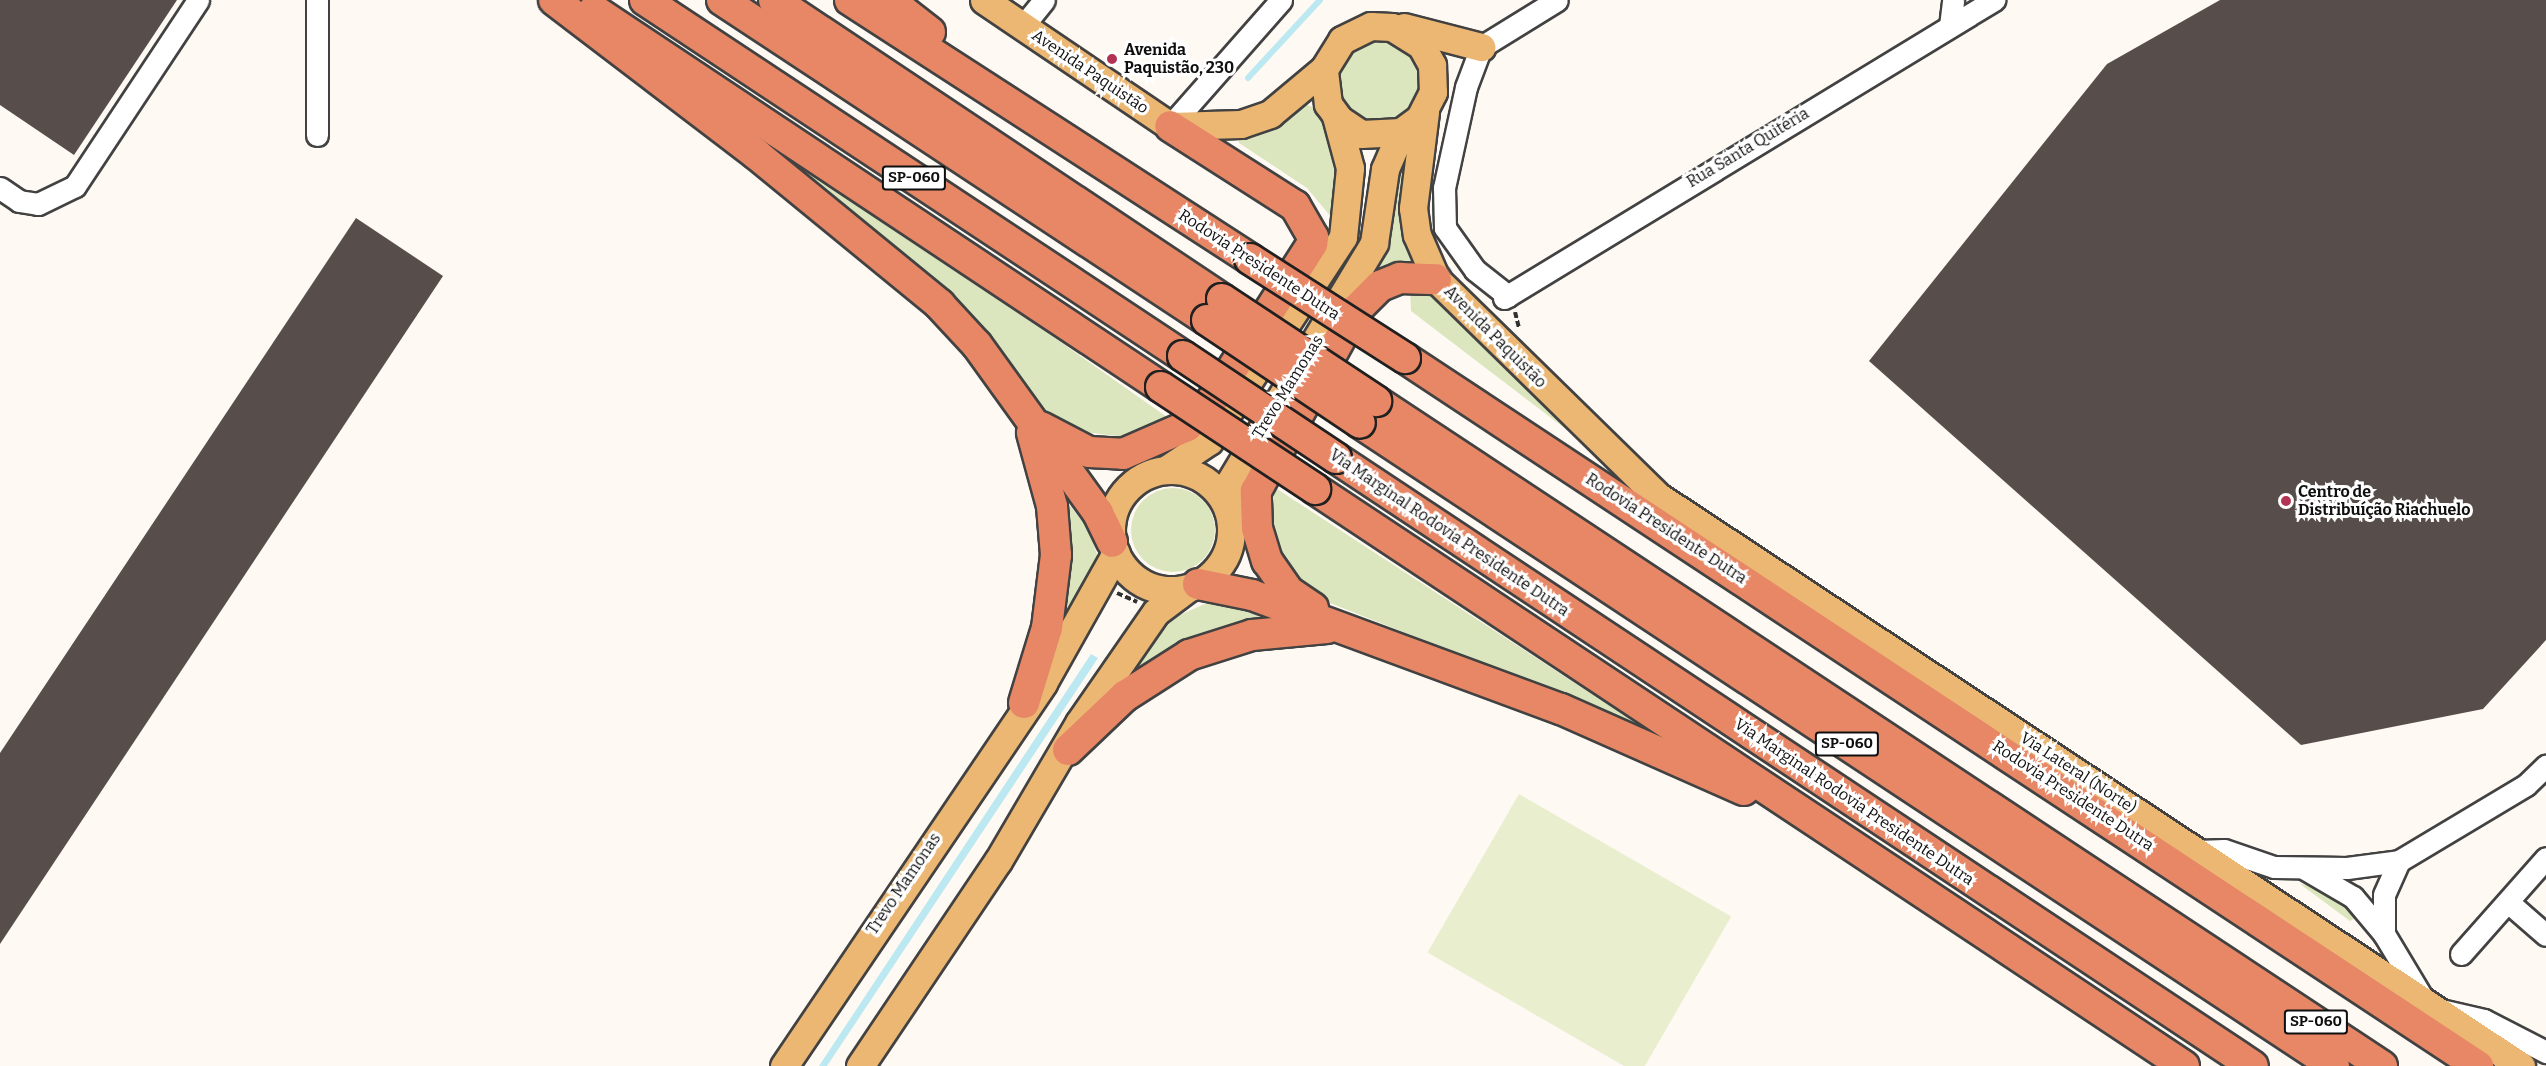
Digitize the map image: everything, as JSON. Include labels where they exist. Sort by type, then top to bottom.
[{"type":"highway","points":[[554,0],[756,154],[939,304],[977,345],[1029,418],[1114,548]]},
{"type":"highway","points":[[579,0],[2184,1066]]},
{"type":"highway","name":"Via Marginal Rodovia Presidente Dutra","points":[[645,0],[2253,1066]]},
{"type":"highway","name":"SP-060","points":[[722,0],[1214,310],[2334,1066]]},
{"type":"highway","name":"SP-060","points":[[774,0],[1214,310]]},
{"type":"highway","name":"Rodovia Presidente Dutra","points":[[850,0],[1009,105],[1405,358],[2478,1066]]},
{"type":"highway","points":[[889,0],[1009,105]]},
{"type":"highway","points":[[1029,418],[1089,452],[1123,454],[1173,435],[1213,399],[1312,244],[1313,237],[1295,206],[1170,126]]},
{"type":"highway","points":[[1345,628],[1306,605],[1277,578],[1261,546],[1256,491],[1356,310],[1380,286],[1400,278],[1436,279]]},
{"type":"highway","name":"SP-060","points":[[1368,412],[2382,1066]]},
{"type":"highway","points":[[1024,703],[1047,628],[1056,555],[1052,506],[1029,418]]},
{"type":"highway","points":[[1192,586],[1243,592],[1561,709],[1822,825]]},
{"type":"highway","points":[[1068,750],[1125,696],[1189,655],[1284,630],[1345,628]]},
{"type":"main road","name":"Avenida Paquistão","points":[[984,0],[1170,126]]},
{"type":"main road","points":[[1170,126],[1251,122],[1285,103],[1324,69],[1334,47],[1350,33],[1371,26],[1412,27],[1481,47]]},
{"type":"main road","name":"Avenida Paquistão","points":[[1392,27],[1420,45],[1432,66],[1433,92],[1425,111],[1413,208],[1417,235],[1436,279],[1638,476]]},
{"type":"main road","name":"Trevo Mamonas","points":[[783,1066],[1077,627],[1114,548],[1112,518],[1126,490],[1167,469],[1209,441],[1343,237],[1350,168],[1336,116],[1326,97],[1324,69]]},
{"type":"main road","name":"Trevo Mamonas","points":[[1068,750],[1079,723],[1156,612],[1225,558],[1232,533],[1228,510],[1230,482],[1374,243],[1385,169],[1401,132],[1425,111]]},
{"type":"main road","points":[[1336,116],[1361,134],[1401,132]]},
{"type":"main road","points":[[1167,469],[1204,480],[1228,510]]},
{"type":"main road","name":"Via Lateral (Norte)","points":[[1638,476],[1659,497],[2521,1066]]},
{"type":"main road","points":[[1114,548],[1144,584],[1192,586]]},
{"type":"main road","points":[[860,1066],[1068,750]]},
{"type":"street","points":[[0,188],[19,201],[38,204],[75,186],[198,0]]},
{"type":"street","points":[[317,0],[317,135]]},
{"type":"street","points":[[1023,26],[1044,0]]},
{"type":"street","points":[[1170,126],[1281,0]]},
{"type":"street","points":[[1481,47],[1557,0]]},
{"type":"street","points":[[1950,26],[1953,0]]},
{"type":"street","name":"Rua Santa Quitéria","points":[[1481,47],[1466,87],[1442,217],[1474,270],[1506,297],[1994,0]]},
{"type":"street","points":[[2198,851],[2224,850],[2266,866],[2302,867],[2399,861],[2526,785],[2546,766]]},
{"type":"street","points":[[2461,954],[2546,858]]},
{"type":"street","points":[[2384,934],[2384,895],[2399,861]]},
{"type":"street","points":[[2302,867],[2353,897],[2384,934],[2429,1005],[2484,1020],[2546,1052]]},
{"type":"street","points":[[2508,902],[2546,935]]},
{"type":"street","points":[[2517,1037],[2546,1043]]},
{"type":"green space","points":[[1379,41],[1394,44],[1407,53],[1416,66],[1419,81],[1416,96],[1407,109],[1394,118],[1379,121],[1364,118],[1351,109],[1342,96],[1339,81],[1342,66],[1351,53],[1364,44]]},
{"type":"green space","points":[[1304,104],[1313,107],[1325,126],[1338,166],[1336,223],[1307,188],[1239,143],[1239,135]]},
{"type":"green space","points":[[745,131],[1039,327],[1167,417],[1165,421],[1125,437],[1060,429]]},
{"type":"green space","points":[[1407,153],[1414,262],[1371,278],[1390,230],[1400,163]]},
{"type":"green space","points":[[1410,287],[1429,290],[1605,459],[1411,311]]},
{"type":"green space","points":[[1056,487],[1088,529],[1100,563],[1063,633]]},
{"type":"green space","points":[[1274,487],[1642,727],[1305,593],[1286,564],[1272,524]]},
{"type":"green space","points":[[1173,488],[1189,491],[1203,500],[1212,514],[1215,530],[1212,546],[1203,560],[1189,569],[1173,572],[1157,569],[1143,560],[1134,546],[1131,530],[1134,514],[1143,500],[1157,491]]},
{"type":"green space","points":[[1209,602],[1277,620],[1128,683],[1123,678],[1176,611],[1180,615]]},
{"type":"green space","points":[[1519,794],[1731,916],[1645,1066],[1624,1066],[1428,952]]},
{"type":"green space","points":[[2300,884],[2329,890],[2359,916],[2350,921]]},
{"type":"water","points":[[1091,654],[1098,658],[827,1066],[819,1066]]},
{"type":"building","points":[[0,0],[177,0],[74,155],[0,105]]},
{"type":"building","name":"Centro de Distribuíção Riachuelo","points":[[2220,0],[2546,0],[2546,640],[2483,709],[2301,745],[1869,361],[2107,64]]},
{"type":"building","points":[[356,218],[443,276],[0,944],[0,753]]},
{"type":"waterway","points":[[1248,78],[1320,0]]},
{"type":"place","name":"Avenida Paquistão, 230","points":[[1112,59]]},
{"type":"place","name":"Centro de Distribuíção Riachuelo","points":[[2286,501]]}]
